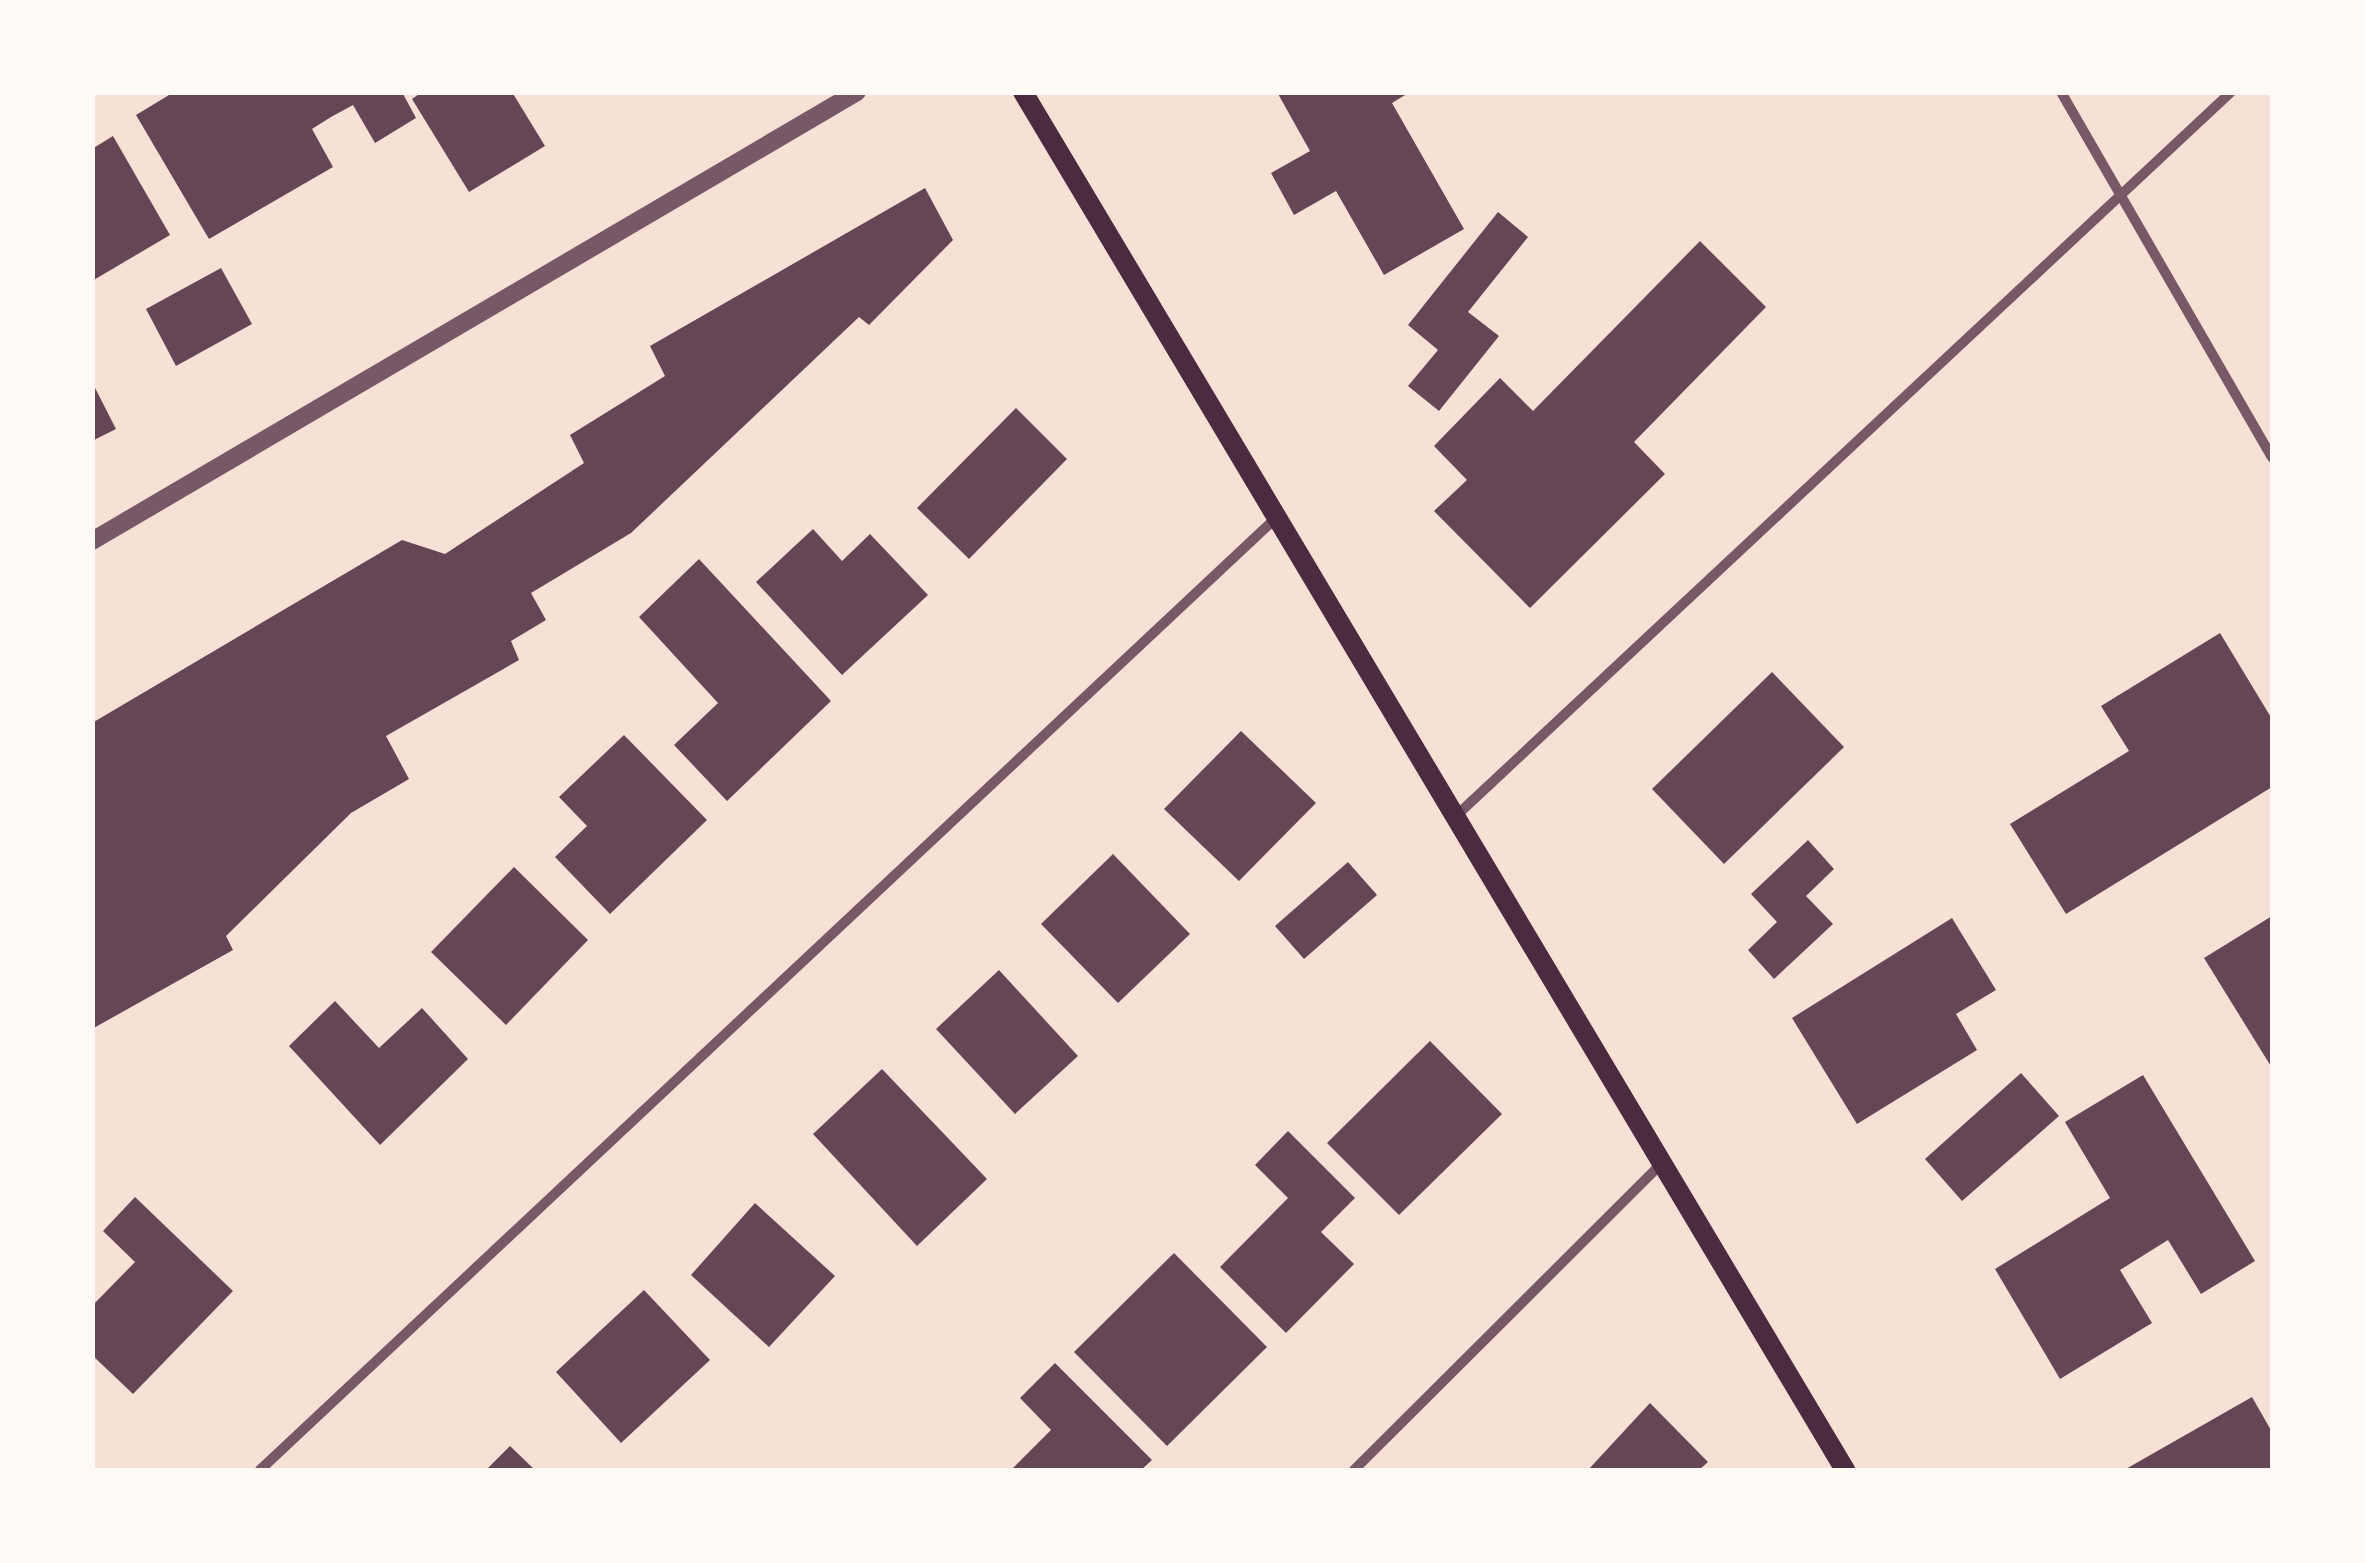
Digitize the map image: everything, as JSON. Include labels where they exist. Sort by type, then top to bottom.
[{"type":"main road","points":[[1023,92],[1279,514],[1660,1165],[1844,1470]]},
{"type":"street","points":[[92,541],[857,92]]},
{"type":"street","points":[[2061,92],[2272,457]]},
{"type":"street","points":[[1457,815],[2122,200],[2230,92]]},
{"type":"street","points":[[260,1470],[1279,514]]},
{"type":"street","points":[[1354,1470],[1660,1165]]},
{"type":"building","points":[[174,92],[402,92],[416,118],[375,143],[353,105],[331,117],[312,129],[333,167],[209,239],[136,115]]},
{"type":"building","points":[[422,92],[512,92],[545,146],[469,192],[412,99]]},
{"type":"building","points":[[1277,92],[1410,92],[1392,103],[1464,229],[1384,275],[1336,191],[1294,215],[1271,173],[1310,151]]},
{"type":"building","points":[[113,136],[170,235],[92,281],[92,149]]},
{"type":"building","points":[[925,188],[953,240],[869,325],[859,317],[631,533],[531,593],[546,620],[511,641],[519,660],[386,736],[409,779],[351,813],[226,936],[233,950],[92,1029],[92,723],[402,540],[445,554],[584,463],[570,435],[665,376],[650,346]]},
{"type":"building","points":[[1498,212],[1528,237],[1468,312],[1499,336],[1439,411],[1408,386],[1438,350],[1408,325]]},
{"type":"building","points":[[1700,241],[1766,307],[1634,442],[1665,474],[1530,608],[1434,511],[1467,480],[1434,446],[1500,378],[1533,411]]},
{"type":"building","points":[[221,268],[252,324],[176,366],[146,309]]},
{"type":"building","points":[[92,382],[116,429],[92,441]]},
{"type":"building","points":[[1016,408],[1067,459],[969,559],[917,508]]},
{"type":"building","points":[[813,529],[842,561],[870,534],[928,595],[842,675],[756,582]]},
{"type":"building","points":[[699,559],[831,701],[727,801],[674,745],[718,703],[639,617]]},
{"type":"building","points":[[2220,633],[2272,719],[2272,787],[2066,914],[2010,824],[2129,751],[2101,706]]},
{"type":"building","points":[[1772,672],[1844,747],[1724,864],[1652,789]]},
{"type":"building","points":[[1241,731],[1316,803],[1239,881],[1164,809]]},
{"type":"building","points":[[624,735],[707,820],[610,914],[555,857],[587,826],[559,797]]},
{"type":"building","points":[[1808,840],[1834,869],[1806,896],[1833,924],[1774,979],[1748,950],[1777,922],[1751,894]]},
{"type":"building","points":[[1113,854],[1190,934],[1118,1003],[1041,924]]},
{"type":"building","points":[[1348,862],[1377,895],[1304,959],[1275,926]]},
{"type":"building","points":[[514,867],[588,940],[506,1025],[431,952]]},
{"type":"building","points":[[2272,916],[2272,1068],[2204,958]]},
{"type":"building","points":[[1952,918],[1996,990],[1956,1014],[1977,1050],[1857,1124],[1792,1018]]},
{"type":"building","points":[[999,970],[1078,1056],[1015,1114],[936,1029]]},
{"type":"building","points":[[335,1001],[379,1048],[422,1008],[468,1059],[380,1145],[289,1046]]},
{"type":"building","points":[[1430,1041],[1502,1114],[1399,1215],[1327,1143]]},
{"type":"building","points":[[882,1069],[987,1179],[917,1246],[813,1134]]},
{"type":"building","points":[[2021,1073],[2059,1116],[1962,1201],[1925,1159]]},
{"type":"building","points":[[2143,1075],[2255,1261],[2201,1294],[2168,1240],[2120,1270],[2152,1323],[2060,1379],[1995,1269],[2110,1198],[2065,1122]]},
{"type":"building","points":[[1288,1131],[1355,1198],[1321,1232],[1354,1264],[1286,1333],[1220,1267],[1288,1198],[1255,1165]]},
{"type":"building","points":[[135,1197],[233,1291],[133,1394],[92,1355],[92,1306],[135,1262],[103,1231]]},
{"type":"building","points":[[755,1203],[835,1276],[769,1347],[691,1275]]},
{"type":"building","points":[[1174,1253],[1267,1347],[1167,1446],[1074,1352]]},
{"type":"building","points":[[644,1290],[710,1360],[621,1443],[556,1372]]},
{"type":"building","points":[[1055,1363],[1152,1460],[1141,1470],[1011,1470],[1051,1430],[1020,1398]]},
{"type":"building","points":[[2252,1397],[2272,1432],[2272,1470],[2124,1470]]},
{"type":"building","points":[[1650,1403],[1708,1462],[1699,1470],[1588,1470]]},
{"type":"building","points":[[510,1446],[535,1470],[486,1470]]}]
